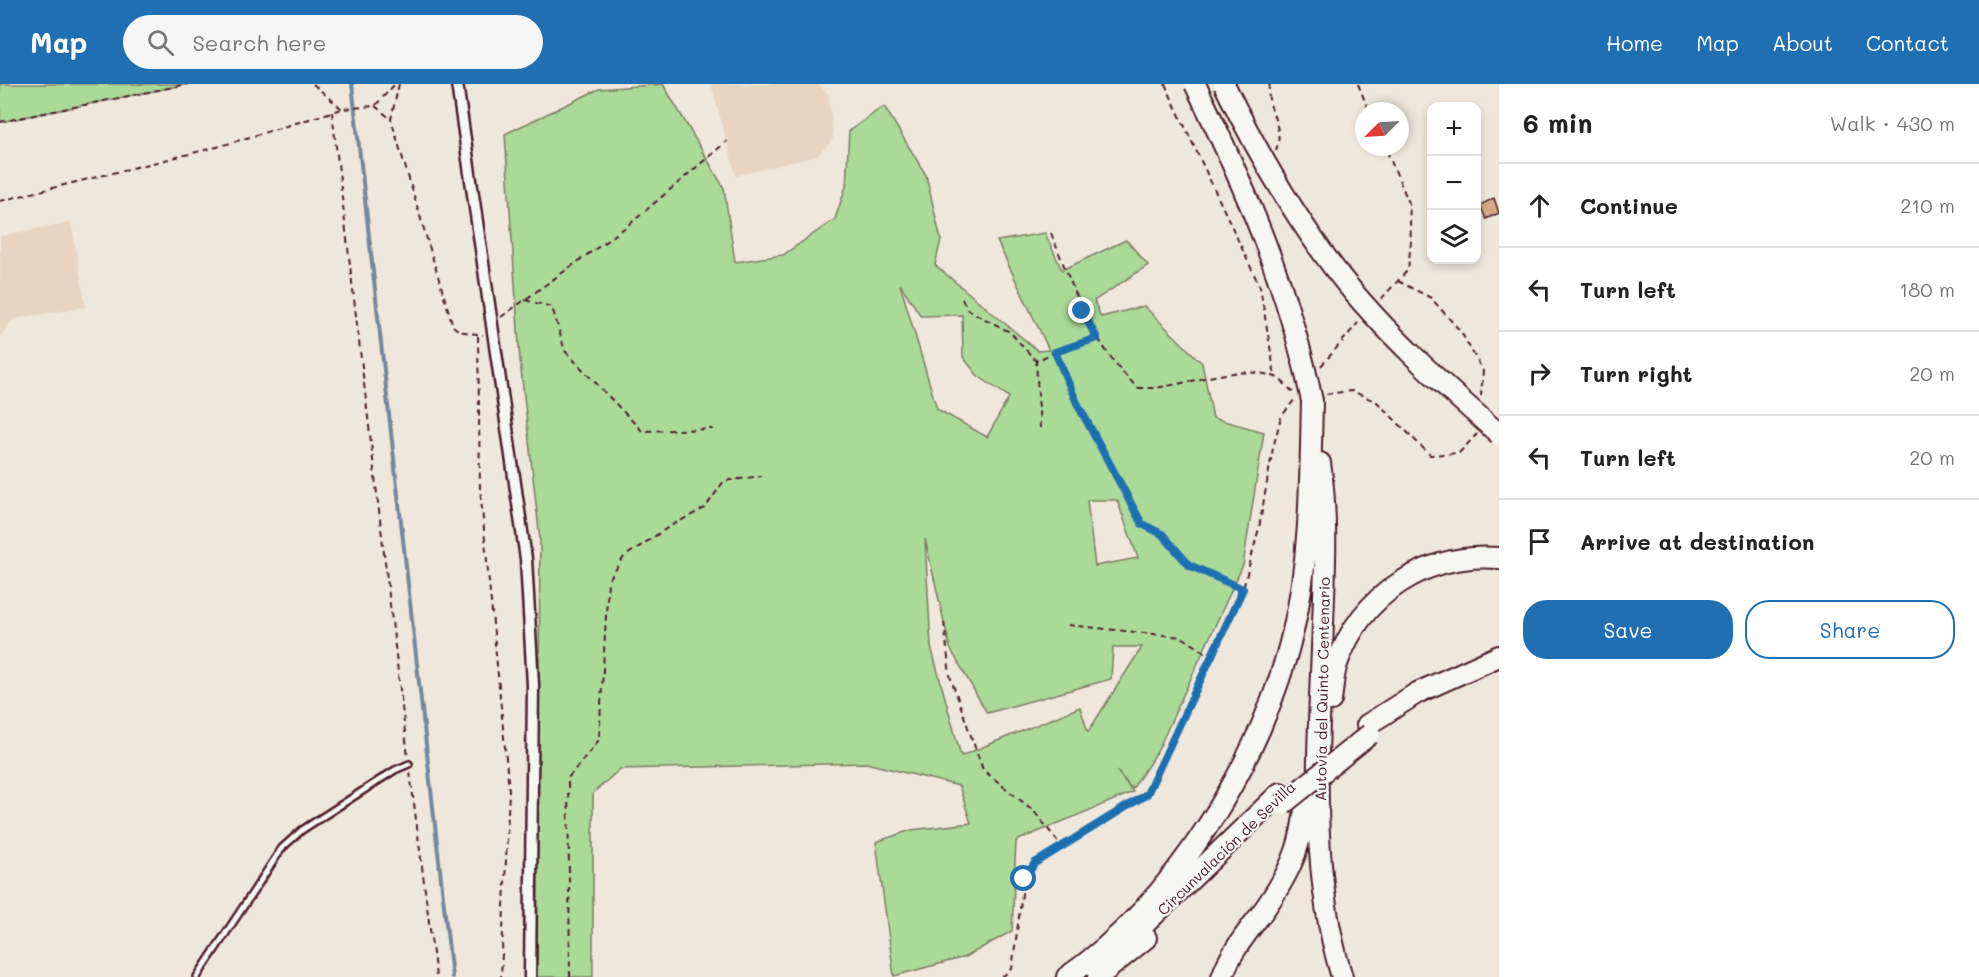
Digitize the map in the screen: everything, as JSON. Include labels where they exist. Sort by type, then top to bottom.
[{"type":"highway","points":[[1066,977],[1128,923],[1177,869],[1212,821],[1261,729],[1283,667],[1293,629],[1306,551],[1308,395],[1295,327],[1270,249],[1196,84]]},
{"type":"highway","points":[[1224,84],[1251,139],[1301,222],[1359,298],[1408,349],[1499,434]]},
{"type":"highway","points":[[1408,349],[1474,396],[1499,418]]},
{"type":"highway","name":"Autovía del Quinto Centenario","points":[[1308,395],[1324,488],[1326,552],[1318,782],[1320,840],[1330,921],[1342,977]]},
{"type":"highway","points":[[1353,977],[1330,873],[1327,815],[1328,715],[1336,665],[1348,638],[1364,613],[1397,584],[1437,564],[1459,558],[1499,558]]},
{"type":"highway","points":[[1222,977],[1229,960],[1282,881],[1303,834],[1323,630]]},
{"type":"highway","name":"Circunvalación de Sevilla","points":[[1083,977],[1135,935],[1281,798],[1369,730],[1418,693],[1499,656]]},
{"type":"highway","points":[[1369,730],[1426,699],[1499,667]]},
{"type":"highway","points":[[1098,977],[1147,937],[1281,798]]},
{"type":"street","points":[[457,84],[526,558],[533,685],[530,977]]},
{"type":"lane","points":[[197,977],[282,848],[302,830],[395,770],[409,764]]},
{"type":"path","points":[[0,122],[188,84]]},
{"type":"path","points":[[313,84],[342,109]]},
{"type":"path","points":[[375,106],[395,84]]},
{"type":"path","points":[[399,84],[391,119],[453,326],[459,331],[478,336],[492,329],[525,300],[630,224],[726,141]]},
{"type":"path","points":[[1166,84],[1260,287],[1275,376]]},
{"type":"path","points":[[1358,84],[1365,102]]},
{"type":"path","points":[[0,201],[217,147],[342,109],[375,106],[391,119]]},
{"type":"path","points":[[332,112],[436,977]]},
{"type":"path","points":[[1375,304],[1408,270],[1411,241],[1409,203],[1389,156]]},
{"type":"path","points":[[1051,233],[1082,311],[1097,338],[1115,367],[1138,388],[1161,388],[1200,377],[1233,373],[1275,376],[1308,395]]},
{"type":"path","points":[[1398,281],[1431,298],[1461,332],[1483,372],[1481,399]]},
{"type":"path","points":[[962,299],[968,310],[1010,332],[1036,361],[1040,428]]},
{"type":"path","points":[[525,300],[552,307],[565,351],[642,431],[713,429]]},
{"type":"path","points":[[1320,367],[1360,320]]},
{"type":"path","points":[[478,336],[480,488],[509,790],[501,977]]},
{"type":"path","points":[[1036,361],[1097,338]]},
{"type":"path","points":[[1055,352],[1077,403],[1142,524],[1162,534],[1189,565],[1243,589]]},
{"type":"path","points":[[1002,977],[1012,969],[1024,879],[1035,863],[1147,794],[1243,589],[1259,528],[1273,448],[1281,417],[1308,395],[1352,391],[1377,402],[1430,455],[1460,453],[1479,432]]},
{"type":"path","points":[[570,977],[568,778],[598,740],[608,581],[624,557],[670,526],[705,508],[724,481],[762,476]]},
{"type":"path","points":[[944,622],[950,676],[983,770],[1034,811],[1062,847]]},
{"type":"path","points":[[1068,625],[1182,637],[1211,656]]},
{"type":"shaded area","points":[[711,84],[818,84],[829,95],[833,139],[817,156],[736,176]]},
{"type":"shaded area","points":[[71,222],[86,307],[13,319],[0,337],[0,236]]},
{"type":"green space","points":[[0,84],[188,84],[0,122]]},
{"type":"green space","points":[[663,84],[724,188],[735,262],[783,255],[835,219],[846,186],[849,131],[884,106],[926,175],[941,240],[935,265],[1038,351],[1049,350],[997,241],[1045,233],[1062,270],[1126,240],[1148,265],[1094,301],[1101,317],[1144,306],[1202,363],[1213,418],[1264,432],[1243,565],[1157,752],[1132,789],[1117,771],[1133,792],[1016,841],[1012,931],[965,957],[894,976],[876,842],[911,830],[971,823],[959,786],[866,763],[620,769],[593,793],[593,977],[537,977],[540,539],[520,361],[505,134],[599,89]],"holes":[[[900,284],[921,316],[962,315],[963,357],[978,376],[1009,397],[987,437],[937,409]],[[1087,500],[1117,500],[1138,558],[1095,566]],[[925,539],[950,648],[987,713],[1111,679],[1113,647],[1142,647],[1088,732],[1080,707],[961,756],[931,647]]]},
{"type":"building","points":[[1494,198],[1499,213],[1486,219],[1481,204]]},
{"type":"waterway","points":[[352,84],[452,977]]},
{"type":"route","points":[[1024,879],[1035,863],[1147,794],[1243,589],[1189,565],[1162,534],[1142,524],[1077,403],[1055,352],[1097,338],[1082,311]]}]
